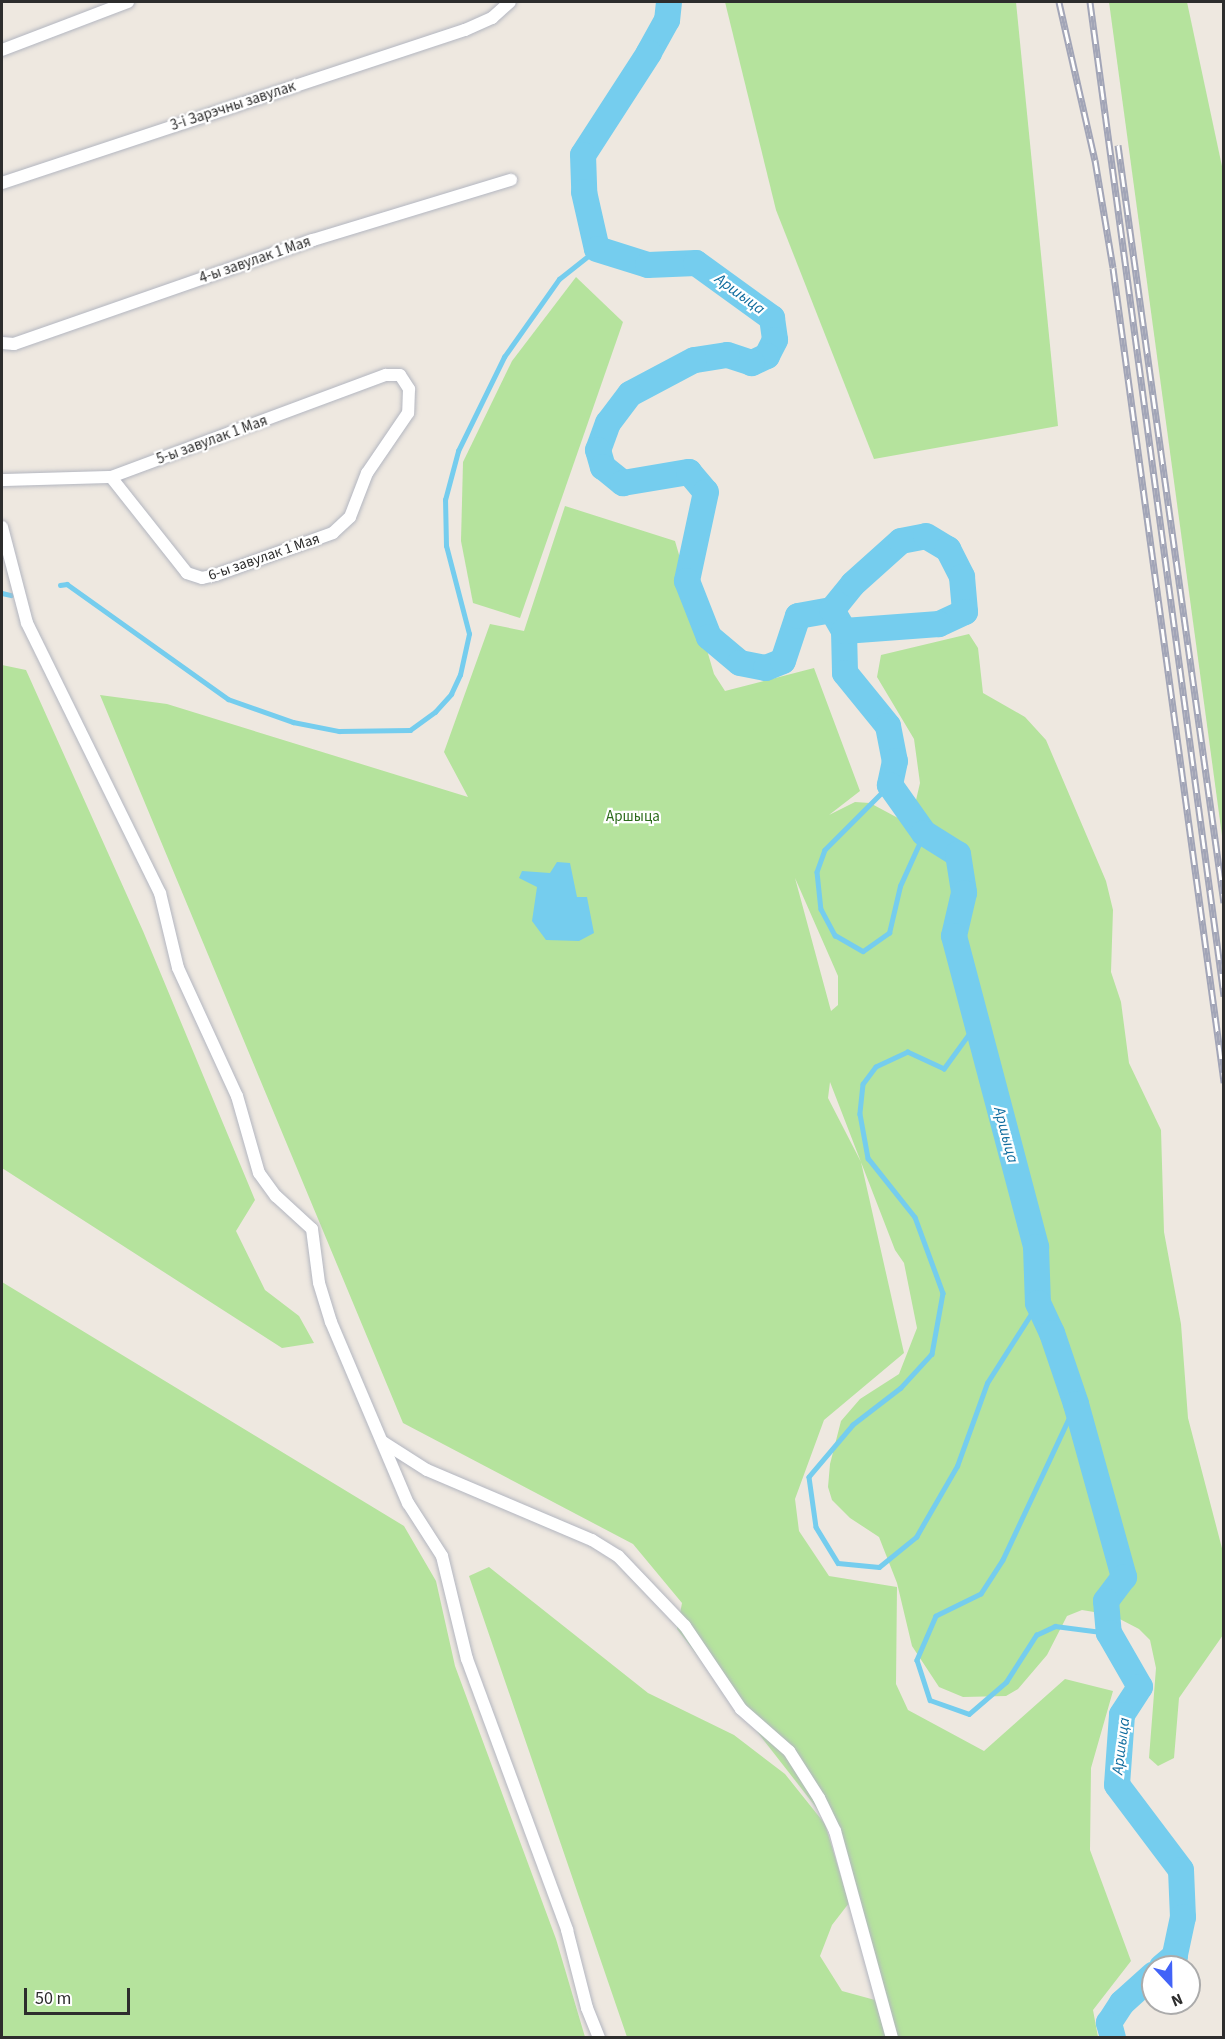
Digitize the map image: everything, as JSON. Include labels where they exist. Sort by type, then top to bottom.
[{"type":"street","points":[[2,50],[128,2]]},
{"type":"street","name":"3-і Зарэчны завулак","points":[[2,183],[465,30],[492,18],[510,2]]},
{"type":"street","name":"4-ы завулак 1 Мая","points":[[2,343],[15,344],[313,240],[511,180]]},
{"type":"street","name":"5-ы завулак 1 Мая","points":[[2,480],[111,477],[386,375],[400,375],[410,390]]},
{"type":"street","name":"6-ы завулак 1 Мая","points":[[111,477],[187,573],[202,578],[216,575],[333,533],[350,517],[367,473],[408,413],[410,390]]},
{"type":"street","points":[[2,527],[27,623],[160,892],[178,968],[237,1096],[259,1173],[276,1196],[312,1229],[319,1283],[331,1322],[408,1503],[442,1556],[467,1659],[567,1930],[586,2008],[599,2037]]},
{"type":"street","points":[[383,1442],[427,1470],[592,1539],[618,1557],[685,1626],[741,1709],[789,1751],[819,1798],[835,1831],[892,2037]]},
{"type":"green space","points":[[725,2],[1016,2],[1058,426],[874,459],[776,210]]},
{"type":"green space","points":[[1109,2],[1187,2],[1223,171],[1223,843]]},
{"type":"green space","points":[[576,277],[623,322],[520,618],[473,603],[461,541],[463,462],[512,361]]},
{"type":"green space","points":[[565,506],[675,541],[714,674],[725,691],[814,668],[860,791],[829,815],[855,802],[870,803],[898,818],[913,813],[920,783],[914,739],[877,677],[881,655],[969,634],[978,648],[983,693],[1025,717],[1046,740],[1106,881],[1113,910],[1111,972],[1121,1002],[1129,1063],[1161,1130],[1164,1232],[1181,1324],[1188,1418],[1224,1556],[1223,1635],[1179,1698],[1174,1758],[1158,1766],[1149,1758],[1156,1668],[1150,1640],[1139,1629],[1112,1615],[1082,1610],[1067,1616],[1047,1655],[1018,1689],[1006,1696],[963,1697],[939,1687],[912,1646],[897,1583],[879,1537],[850,1518],[832,1500],[828,1487],[830,1464],[841,1421],[860,1399],[899,1374],[917,1328],[904,1263],[895,1250],[861,1162],[904,1353],[824,1420],[795,1499],[799,1531],[829,1576],[897,1587],[896,1684],[908,1710],[984,1751],[1065,1679],[1113,1691],[1091,1768],[1090,1850],[1131,1961],[1093,2010],[1098,2037],[895,2037],[840,1838],[677,1629],[682,1603],[633,1544],[403,1423],[100,695],[167,704],[468,797],[444,752],[490,624],[524,631]],"holes":[[[795,878],[838,976],[838,1005],[831,1011]],[[830,1082],[861,1162],[828,1098]]]},
{"type":"green space","points":[[2,665],[26,670],[143,931],[255,1200],[236,1231],[265,1290],[299,1316],[314,1343],[282,1348],[2,1168]]},
{"type":"green space","points":[[2,1282],[404,1526],[436,1581],[455,1666],[556,1939],[585,2037],[2,2037]]},
{"type":"green space","points":[[489,1567],[648,1693],[734,1735],[785,1774],[825,1824],[849,1903],[832,1925],[820,1956],[842,1991],[875,2000],[886,2037],[627,2037],[469,1576]]},
{"type":"water","points":[[557,862],[570,863],[577,897],[587,897],[594,933],[579,941],[546,940],[532,921],[537,887],[519,878],[522,871],[550,873]]},
{"type":"waterway","name":"Аршыца","points":[[669,2],[667,20],[649,53],[583,155],[584,192],[597,249],[648,265],[696,263],[772,318],[775,340],[767,356],[752,363],[727,355],[694,360],[630,394],[608,423],[598,450],[603,467],[623,483],[689,472],[706,492],[687,581],[709,637],[740,663],[766,668],[783,661],[798,616],[832,610],[844,631],[845,673],[888,726],[895,761],[890,785],[924,833],[958,854],[964,893],[954,936],[1036,1247],[1038,1303],[1052,1333],[1076,1404],[1124,1577],[1106,1601],[1109,1633],[1140,1687],[1122,1715],[1117,1785],[1181,1870],[1183,1917],[1175,1955]]},
{"type":"waterway","points":[[60,585],[67,584],[228,699],[293,722],[339,731],[410,730],[435,712],[451,694],[460,675],[469,634],[446,546],[445,500],[458,451],[504,357],[559,279],[597,249]]},
{"type":"waterway","points":[[832,610],[853,584],[901,541],[926,536],[948,549],[962,577],[965,612],[939,624],[844,631]]},
{"type":"waterway","points":[[2,593],[11,595]]},
{"type":"waterway","points":[[890,785],[825,850],[817,872],[821,909],[835,935],[863,951],[889,933],[900,886],[924,833]]},
{"type":"waterway","points":[[976,1025],[944,1069],[908,1052],[876,1067],[863,1084],[860,1114],[868,1158],[915,1217],[943,1293],[932,1354],[901,1388],[853,1425],[809,1477],[816,1527],[838,1563],[879,1567],[916,1537],[957,1466],[987,1383],[1038,1303]]},
{"type":"waterway","points":[[1076,1404],[1003,1560],[981,1594],[936,1616],[917,1660],[930,1700],[969,1714],[1006,1682],[1036,1635],[1055,1626],[1109,1633]]},
{"type":"waterway","name":"Аршыца","points":[[1113,2038],[1109,2023],[1122,2003],[1141,1986]]},
{"type":"railway","points":[[1059,2],[1095,160],[1113,268],[1224,1082]]},
{"type":"railway","points":[[1090,2],[1224,996]]},
{"type":"railway","points":[[1118,145],[1224,903]]}]
